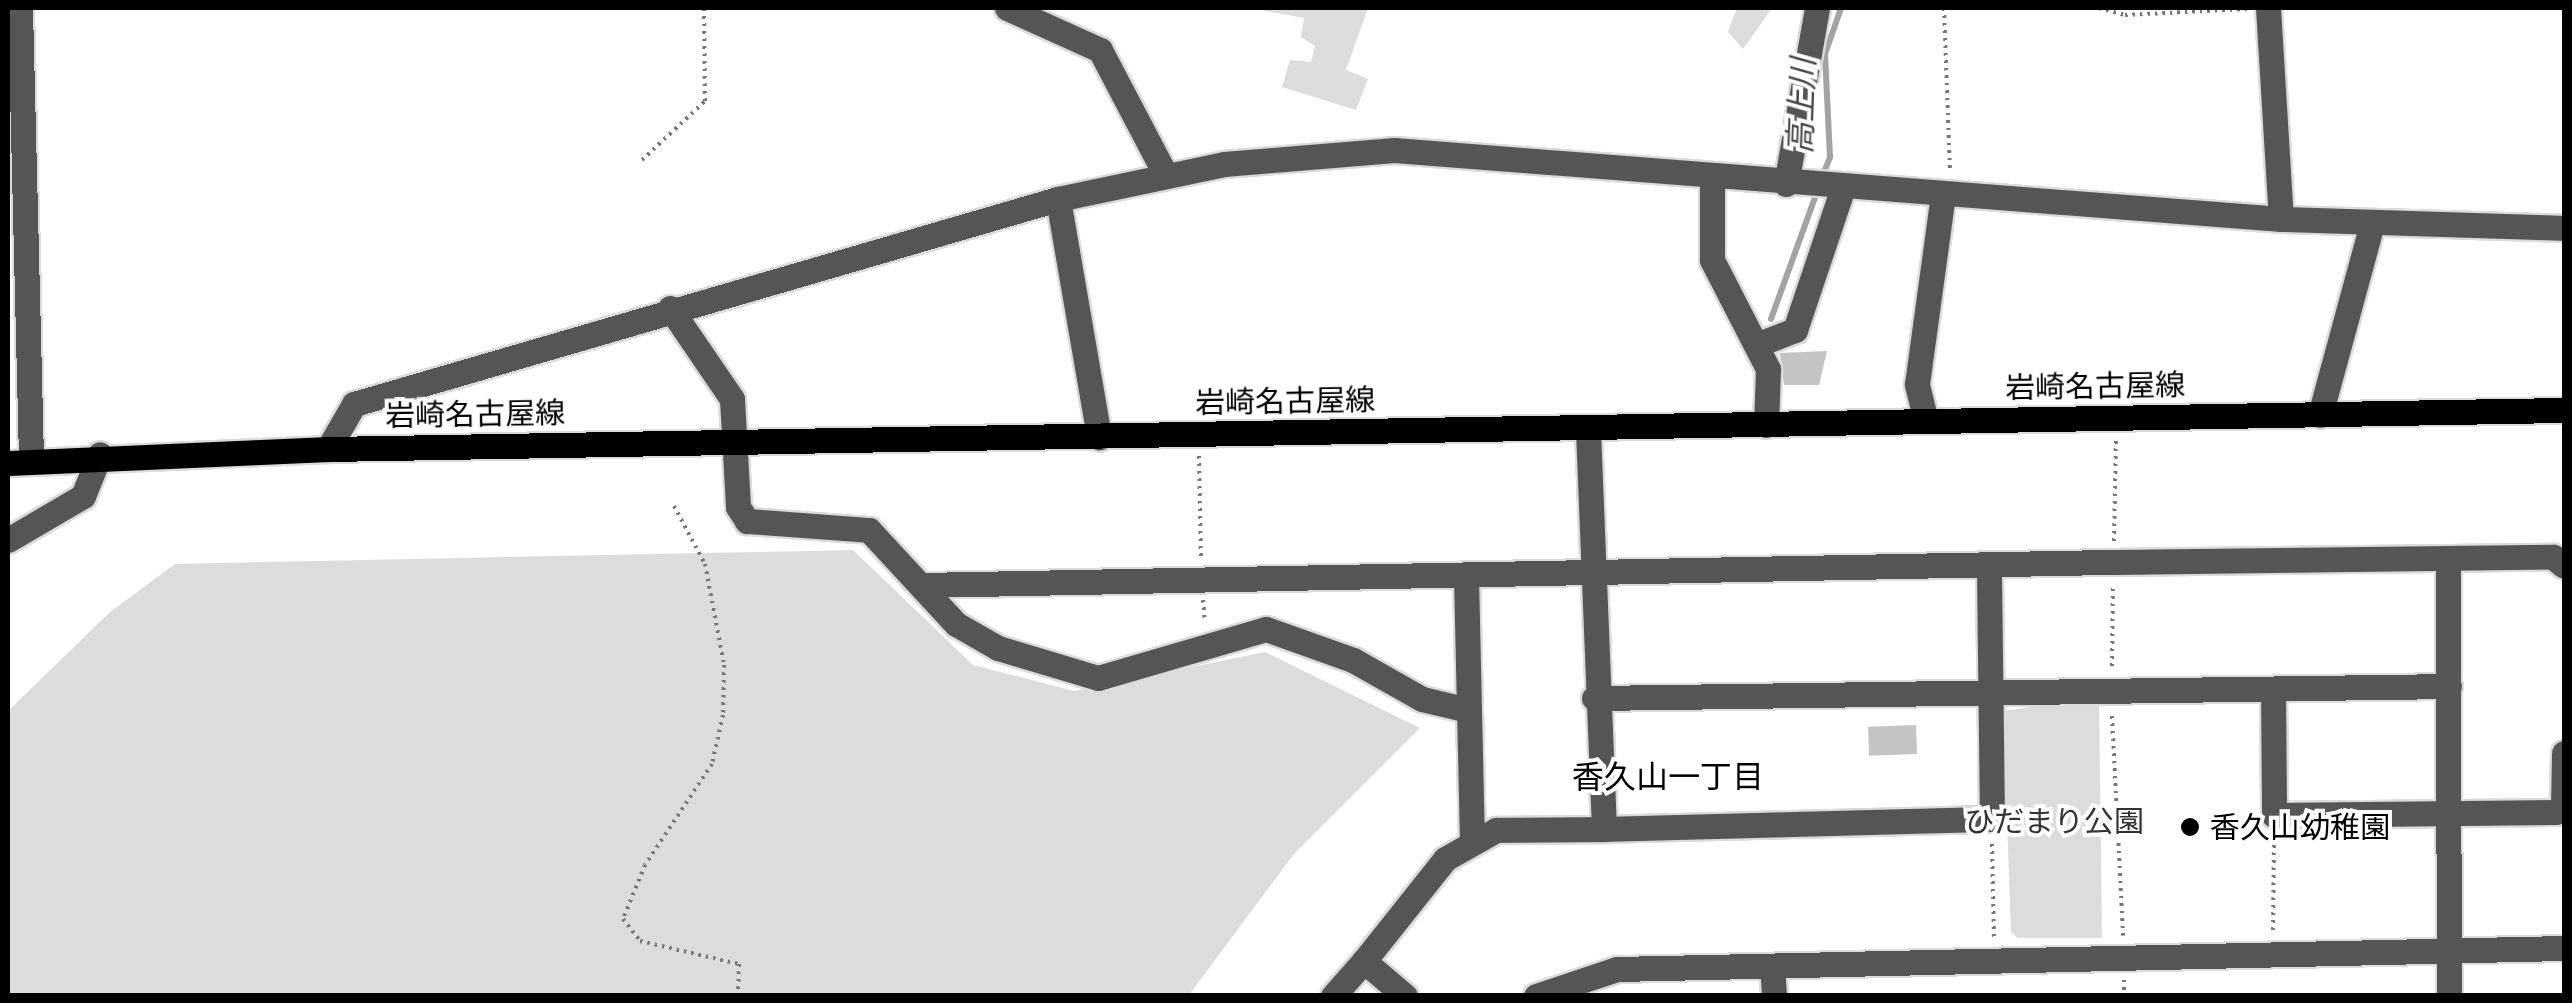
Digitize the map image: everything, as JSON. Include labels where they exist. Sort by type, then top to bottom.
[{"type":"main road","name":"岩崎名古屋線","points":[[19,462],[100,454],[328,449],[2564,410]]},
{"type":"street","points":[[19,462],[20,8]]},
{"type":"street","points":[[1008,8],[1100,50],[1165,174]]},
{"type":"street","points":[[1756,344],[1795,330],[1817,186],[1818,8]]},
{"type":"street","points":[[2264,8],[2281,220]]},
{"type":"street","points":[[328,449],[354,404],[670,308],[1165,174],[1394,150],[2281,220],[2564,228]]},
{"type":"street","points":[[1712,178],[1712,260],[1768,369],[1766,425]]},
{"type":"street","points":[[1926,421],[1917,384],[1947,195]]},
{"type":"street","points":[[1058,200],[1099,438]]},
{"type":"street","points":[[2320,415],[2372,224]]},
{"type":"street","points":[[670,308],[728,390],[737,442],[738,507],[747,521],[862,527],[956,624],[1074,675],[1098,678],[1266,629],[1353,660],[1422,700],[1468,710]]},
{"type":"street","points":[[1588,428],[1594,698],[1604,829]]},
{"type":"street","points":[[8,540],[82,496],[100,454]]},
{"type":"street","points":[[921,585],[1466,578],[1592,570],[2553,558],[2564,566]]},
{"type":"street","points":[[2448,560],[2448,996]]},
{"type":"street","points":[[1334,996],[1445,859],[1472,838],[1496,830],[1992,819],[1989,566]]},
{"type":"street","points":[[1466,578],[1472,838]]},
{"type":"street","points":[[1594,698],[2449,686]]},
{"type":"street","points":[[2273,691],[2274,815],[2556,812],[2563,807],[2564,753]]},
{"type":"street","points":[[1536,996],[1617,969],[2564,948]]},
{"type":"street","points":[[1364,961],[1406,996]]},
{"type":"street","points":[[1772,966],[1774,996]]},
{"type":"path","points":[[642,160],[705,102],[704,8]]},
{"type":"path","points":[[1944,8],[1947,195]]},
{"type":"path","points":[[2100,8],[2124,15],[2264,8]]},
{"type":"path","points":[[1198,436],[1201,580],[1208,648]]},
{"type":"path","points":[[674,506],[705,564],[724,666],[723,715],[712,764],[644,865],[624,919],[640,941],[740,964],[738,996]]},
{"type":"path","points":[[2273,954],[2274,815]]},
{"type":"path","points":[[1992,819],[1994,958]]},
{"type":"green space","points":[[1249,8],[1368,8],[1346,70],[1368,79],[1356,110],[1282,87],[1290,60],[1311,62],[1315,46],[1301,37],[1304,18]]},
{"type":"green space","points":[[1737,8],[1772,8],[1743,49],[1728,32]]},
{"type":"green space","points":[[853,550],[973,665],[1074,691],[1265,652],[1420,728],[1293,855],[1189,995],[8,996],[8,711],[110,612],[175,564]]},
{"type":"green space","name":"ひだまり公園","points":[[2099,697],[2102,938],[2018,938],[2011,932],[2003,711]]},
{"type":"building","points":[[1827,351],[1819,385],[1784,385],[1780,353]]},
{"type":"building","points":[[1916,725],[1917,754],[1869,756],[1868,727]]},
{"type":"waterway","name":"高上川","points":[[1822,177],[1830,157],[1825,54],[1841,8]]},
{"type":"waterway","name":"高上川","points":[[1771,319],[1818,189]]},
{"type":"place","name":"香久山幼稚園","points":[[2190,827]]},
{"type":"district","name":"香久山一丁目","points":[[1668,777]]}]
